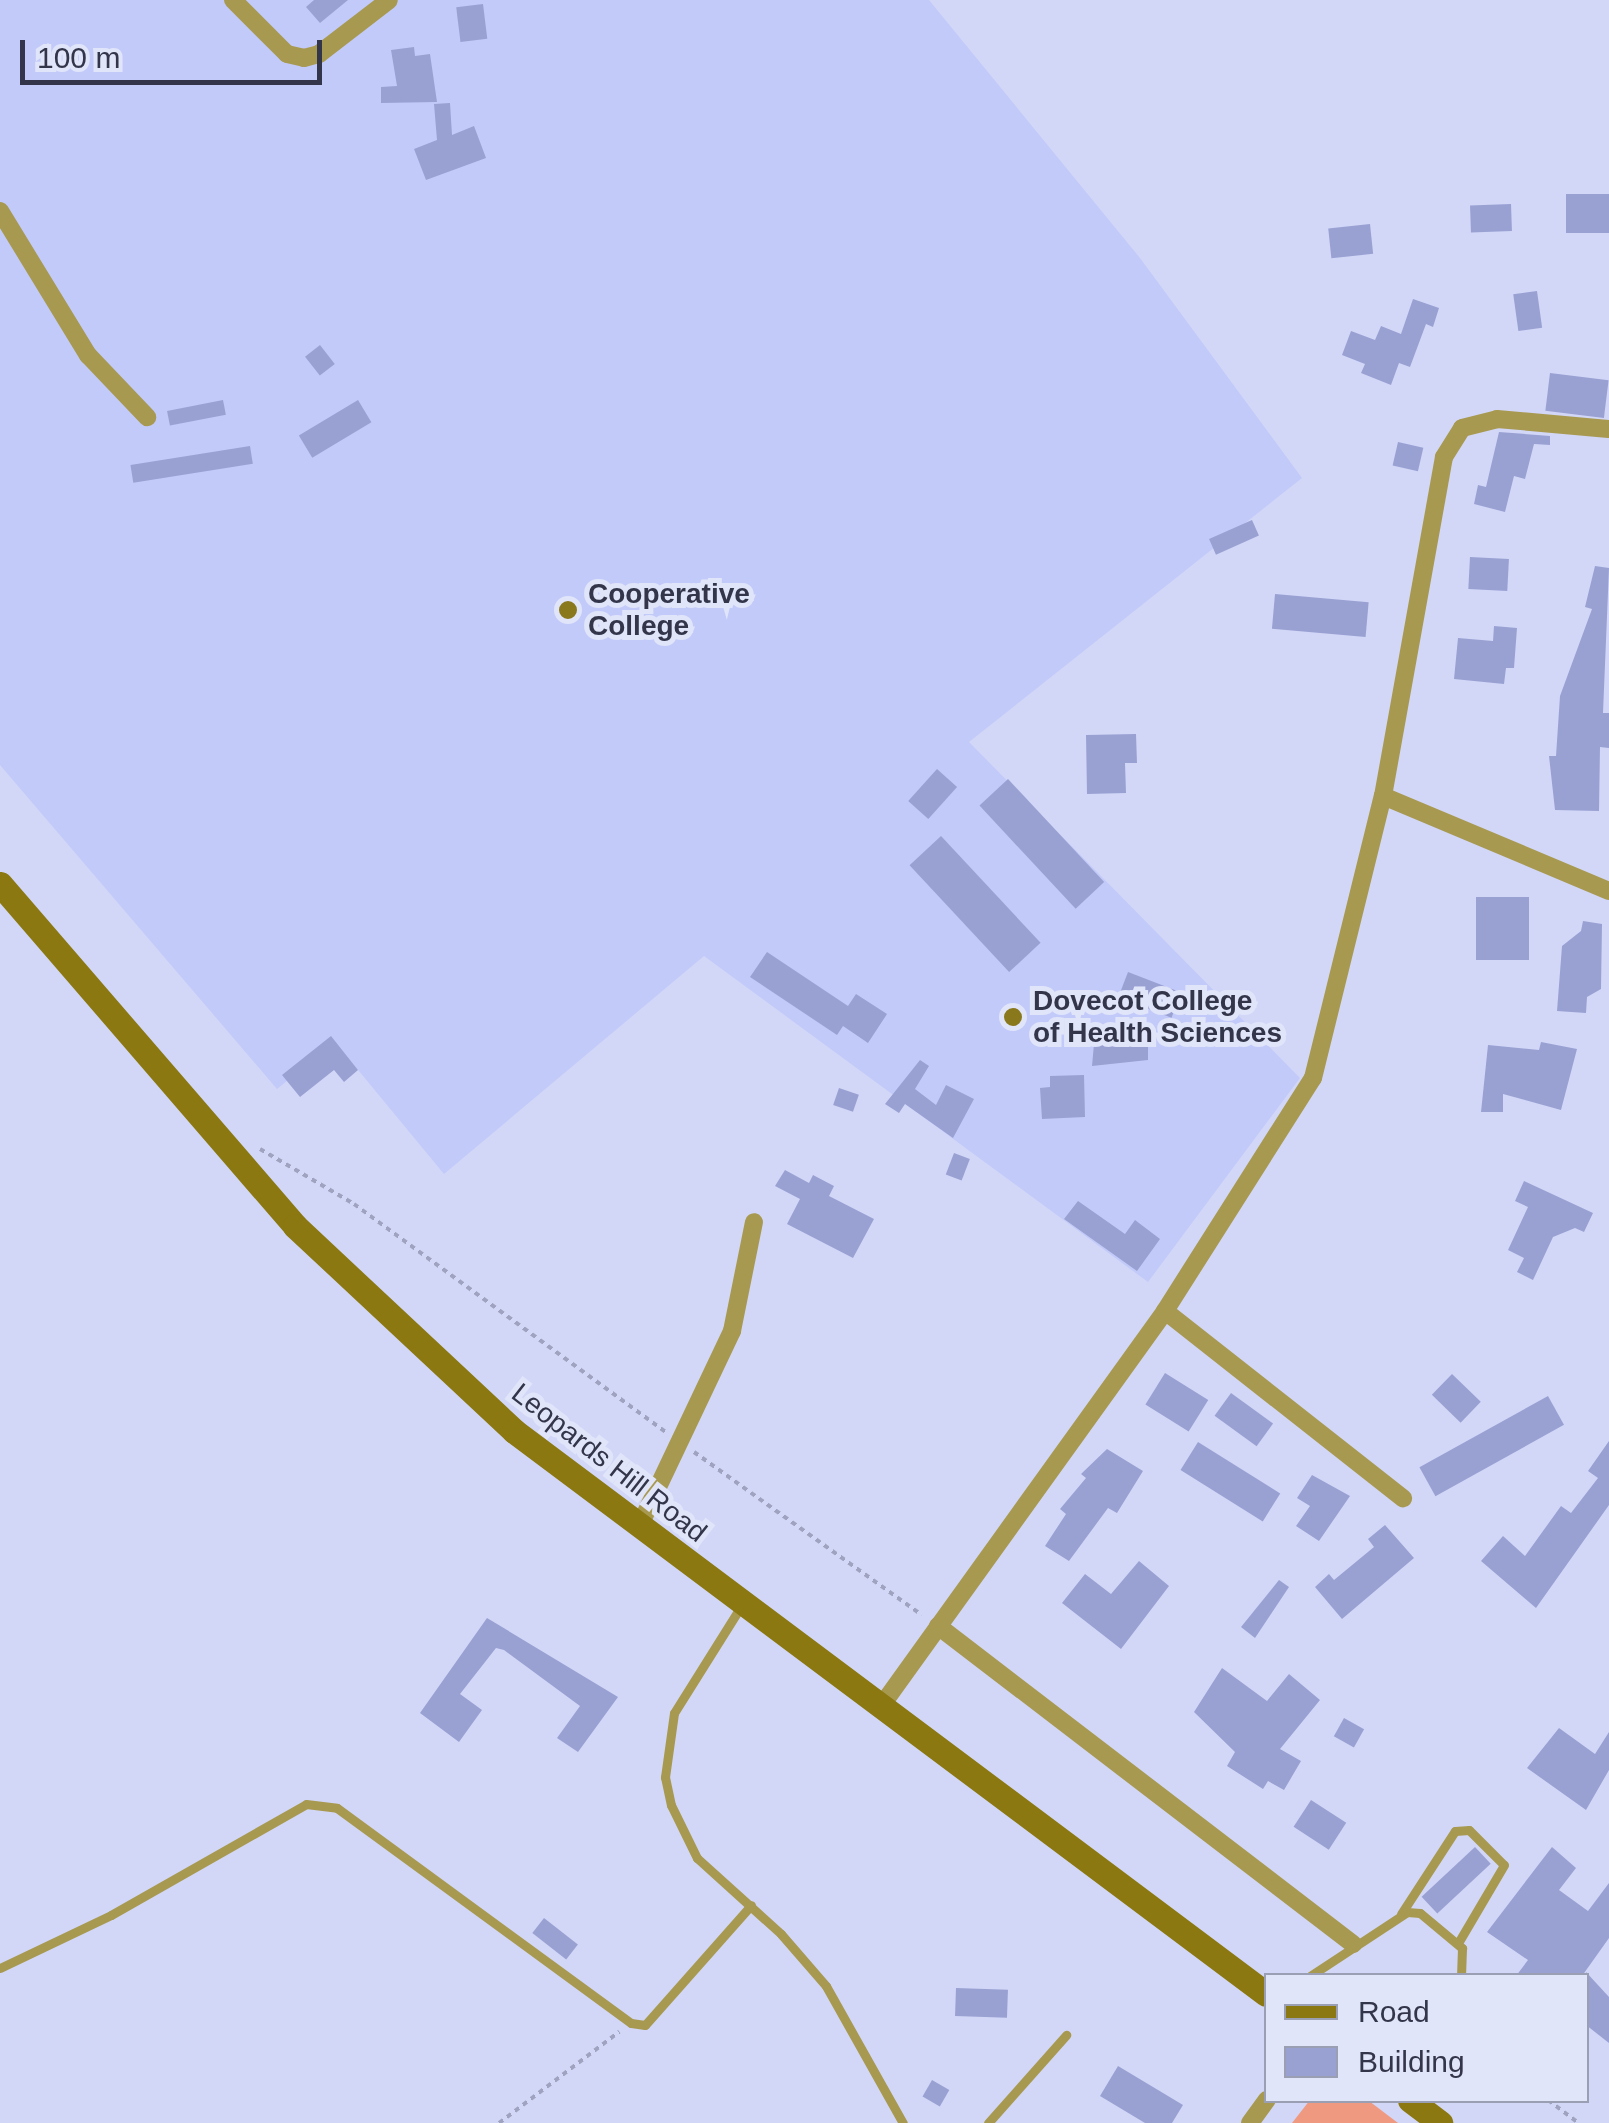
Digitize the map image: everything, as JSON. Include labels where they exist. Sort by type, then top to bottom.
[{"type":"main road","name":"Leopards Hill Road","points":[[0,884],[295,1226],[482,1403],[639,1527],[1264,1992]]},
{"type":"main road","points":[[1414,2103],[1440,2123]]},
{"type":"street","points":[[232,0],[287,54],[304,58],[331,46],[389,0]]},
{"type":"street","points":[[0,212],[88,355],[146,417]]},
{"type":"street","points":[[882,1705],[1165,1311],[1313,1078],[1383,796],[1444,457],[1462,428],[1497,419],[1609,429]]},
{"type":"street","points":[[1383,796],[1609,891]]},
{"type":"street","points":[[639,1527],[732,1331],[754,1222]]},
{"type":"street","points":[[1165,1311],[1403,1498]]},
{"type":"street","points":[[938,1626],[1353,1944]]},
{"type":"lane","points":[[744,1602],[678,1702],[666,1778],[671,1805],[697,1858],[751,1905],[826,1986],[903,2123]]},
{"type":"lane","points":[[0,1968],[111,1916],[306,1804],[337,1808],[630,2024],[645,2025],[751,1905]]},
{"type":"lane","points":[[1314,1973],[1401,1914],[1455,1831],[1470,1830],[1504,1865],[1458,1943]]},
{"type":"lane","points":[[1401,1914],[1420,1913],[1458,1943],[1466,1956],[1462,1973]]},
{"type":"lane","points":[[988,2123],[1066,2034]]},
{"type":"path","points":[[220,1139],[301,1168],[938,1626]]},
{"type":"path","points":[[498,2123],[630,2024]]},
{"type":"path","points":[[1552,2103],[1578,2123]]},
{"type":"shaded area","name":"Cooperative College","points":[[0,0],[929,0],[1140,258],[1302,478],[969,742],[1300,1078],[1148,1282],[704,956],[444,1174],[335,1042],[277,1089],[0,765]]},
{"type":"shaded area","points":[[1308,2103],[1372,2103],[1398,2123],[1292,2123]]},
{"type":"building","points":[[314,0],[348,0],[320,23],[306,7]]},
{"type":"building","points":[[483,4],[487,39],[460,42],[456,7]]},
{"type":"building","points":[[414,47],[415,56],[430,54],[437,102],[381,103],[381,87],[397,86],[391,50]]},
{"type":"building","points":[[450,103],[452,135],[474,126],[486,158],[426,180],[414,149],[437,140],[434,104]]},
{"type":"building","points":[[1566,194],[1609,194],[1609,233],[1566,233]]},
{"type":"building","points":[[1511,204],[1512,231],[1471,232],[1470,205]]},
{"type":"building","points":[[1370,224],[1373,254],[1331,258],[1328,228]]},
{"type":"building","points":[[1537,291],[1542,328],[1518,331],[1513,294]]},
{"type":"building","points":[[1413,299],[1439,308],[1433,327],[1426,324],[1410,367],[1399,363],[1391,385],[1361,373],[1365,364],[1342,355],[1351,331],[1375,340],[1381,326],[1401,334]]},
{"type":"building","points":[[320,345],[335,364],[320,376],[305,357]]},
{"type":"building","points":[[1550,373],[1609,380],[1604,418],[1545,411]]},
{"type":"building","points":[[223,400],[226,415],[170,426],[167,411]]},
{"type":"building","points":[[358,400],[371,422],[312,458],[299,436]]},
{"type":"building","points":[[1499,432],[1550,436],[1550,445],[1534,444],[1525,479],[1514,476],[1505,512],[1474,504],[1478,485],[1486,487]]},
{"type":"building","points":[[1398,442],[1423,448],[1418,471],[1393,465]]},
{"type":"building","points":[[250,446],[253,464],[133,483],[130,465]]},
{"type":"building","points":[[1252,520],[1259,536],[1216,555],[1209,539]]},
{"type":"building","points":[[1470,557],[1509,559],[1507,591],[1468,589]]},
{"type":"building","points":[[1595,566],[1609,568],[1603,713],[1609,713],[1609,748],[1600,747],[1599,811],[1555,810],[1549,756],[1556,756],[1560,696],[1592,609],[1585,607]]},
{"type":"building","points":[[1275,594],[1369,602],[1366,637],[1272,629]]},
{"type":"building","points":[[1494,626],[1517,628],[1514,668],[1506,668],[1504,684],[1454,679],[1458,638],[1493,641]]},
{"type":"building","points":[[1136,734],[1137,763],[1125,763],[1126,793],[1087,794],[1086,735]]},
{"type":"building","points":[[937,769],[957,787],[928,819],[908,801]]},
{"type":"building","points":[[1008,779],[1104,882],[1076,909],[979,806]]},
{"type":"building","points":[[941,836],[1041,943],[1009,972],[910,865]]},
{"type":"building","points":[[1476,897],[1529,897],[1529,960],[1476,960]]},
{"type":"building","points":[[1583,921],[1602,924],[1601,989],[1587,997],[1586,1013],[1557,1011],[1562,946],[1581,931]]},
{"type":"building","points":[[767,952],[848,1006],[856,994],[887,1014],[868,1043],[843,1026],[837,1035],[750,977]]},
{"type":"building","points":[[1128,972],[1181,992],[1172,1018],[1118,997]]},
{"type":"building","points":[[331,1036],[358,1070],[344,1082],[334,1070],[300,1097],[282,1075]]},
{"type":"building","points":[[1107,1039],[1148,1039],[1148,1060],[1092,1066],[1094,1044]]},
{"type":"building","points":[[1541,1042],[1577,1049],[1561,1110],[1503,1094],[1503,1112],[1481,1112],[1488,1045],[1539,1050]]},
{"type":"building","points":[[920,1060],[929,1066],[915,1089],[936,1105],[946,1085],[974,1099],[953,1138],[905,1104],[899,1113],[885,1104]]},
{"type":"building","points":[[1084,1075],[1085,1117],[1042,1119],[1040,1088],[1050,1087],[1050,1076]]},
{"type":"building","points":[[839,1088],[859,1095],[853,1112],[833,1105]]},
{"type":"building","points":[[954,1153],[970,1159],[962,1181],[946,1174]]},
{"type":"building","points":[[785,1170],[809,1183],[813,1175],[834,1186],[829,1196],[874,1219],[853,1258],[787,1224],[800,1199],[775,1186]]},
{"type":"building","points":[[1524,1181],[1593,1213],[1584,1232],[1575,1228],[1553,1237],[1533,1280],[1517,1272],[1524,1258],[1508,1250],[1528,1207],[1515,1201]]},
{"type":"building","points":[[1078,1201],[1125,1234],[1135,1220],[1160,1239],[1137,1271],[1064,1219]]},
{"type":"building","points":[[1165,1373],[1208,1400],[1189,1431],[1145,1404]]},
{"type":"building","points":[[1452,1374],[1481,1402],[1461,1423],[1432,1395]]},
{"type":"building","points":[[1231,1393],[1273,1424],[1257,1446],[1215,1416]]},
{"type":"building","points":[[1548,1396],[1564,1425],[1435,1496],[1419,1467]]},
{"type":"building","points":[[1609,1441],[1609,1505],[1536,1608],[1481,1561],[1503,1536],[1525,1556],[1561,1506],[1571,1513],[1598,1478],[1588,1471]]},
{"type":"building","points":[[1198,1442],[1280,1493],[1263,1521],[1181,1470]]},
{"type":"building","points":[[1107,1449],[1143,1471],[1117,1513],[1108,1508],[1069,1561],[1045,1546],[1066,1514],[1060,1509],[1086,1478],[1081,1474]]},
{"type":"building","points":[[1312,1475],[1350,1496],[1319,1541],[1296,1526],[1310,1506],[1297,1498]]},
{"type":"building","points":[[1385,1525],[1414,1558],[1342,1619],[1315,1587],[1329,1574],[1334,1580],[1374,1547],[1368,1539]]},
{"type":"building","points":[[1139,1561],[1169,1586],[1121,1649],[1062,1603],[1085,1574],[1111,1594]]},
{"type":"building","points":[[1279,1580],[1289,1587],[1255,1638],[1241,1627]]},
{"type":"building","points":[[487,1618],[618,1697],[578,1752],[557,1738],[580,1706],[496,1648],[460,1694],[482,1710],[459,1742],[420,1713]]},
{"type":"building","points":[[1222,1668],[1267,1701],[1289,1674],[1320,1700],[1280,1749],[1301,1761],[1284,1790],[1268,1781],[1263,1789],[1227,1766],[1235,1752],[1194,1712]]},
{"type":"building","points":[[1344,1718],[1364,1729],[1354,1748],[1334,1736]]},
{"type":"building","points":[[1559,1728],[1595,1754],[1609,1732],[1609,1770],[1586,1810],[1527,1768]]},
{"type":"building","points":[[1311,1800],[1346,1823],[1329,1850],[1294,1827]]},
{"type":"building","points":[[1475,1847],[1491,1864],[1437,1914],[1422,1897]]},
{"type":"building","points":[[1552,1847],[1576,1868],[1559,1890],[1588,1911],[1609,1883],[1609,1938],[1584,1973],[1518,1973],[1528,1960],[1487,1932]]},
{"type":"building","points":[[544,1918],[578,1944],[566,1959],[532,1933]]},
{"type":"building","points":[[1589,1975],[1609,1997],[1609,2043],[1589,2027]]},
{"type":"building","points":[[956,1988],[1008,1990],[1007,2018],[955,2016]]},
{"type":"building","points":[[1118,2066],[1183,2105],[1172,2123],[1145,2123],[1100,2096]]},
{"type":"building","points":[[932,2080],[949,2090],[940,2106],[922,2096]]},
{"type":"place","name":"Cooperative College","points":[[568,610]]},
{"type":"place","name":"Dovecot College of Health Sciences","points":[[1013,1017]]}]
